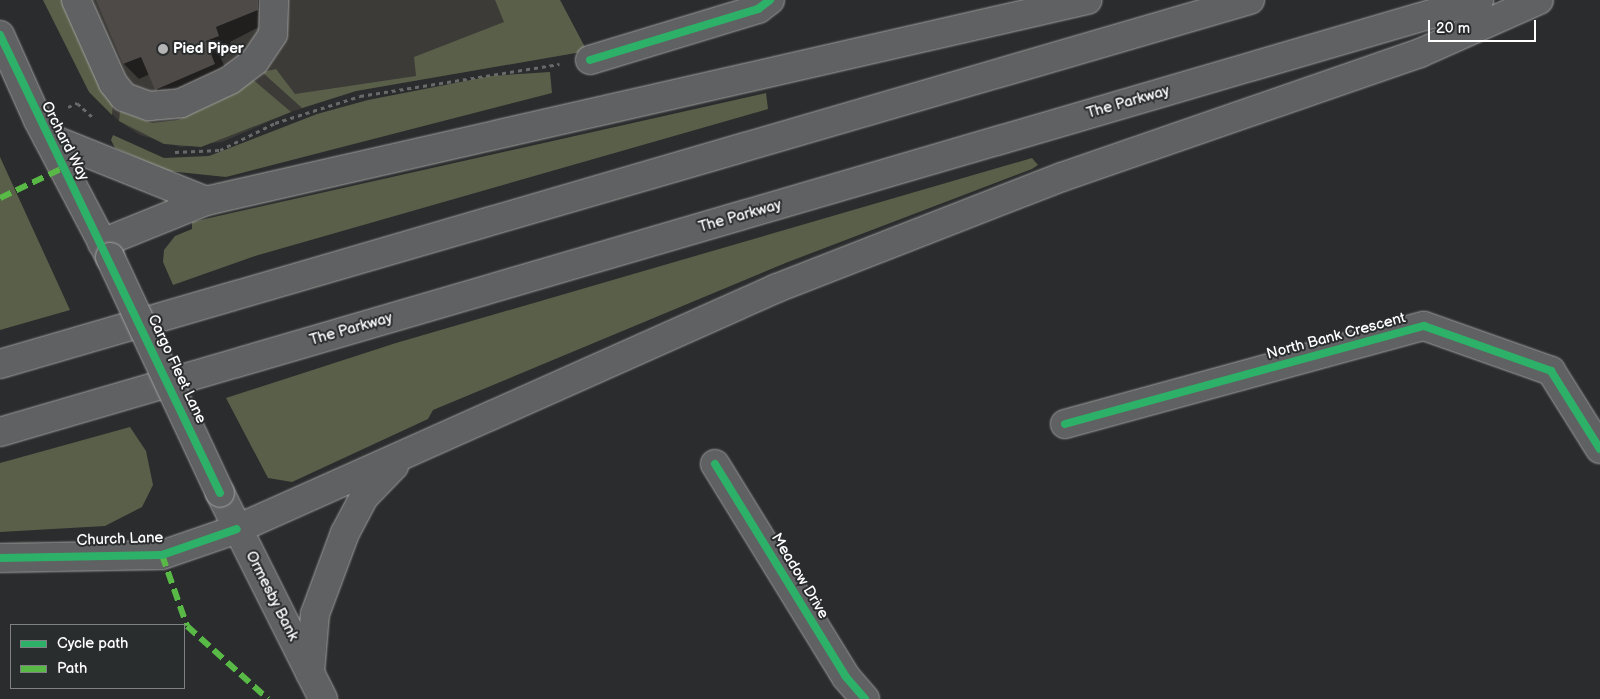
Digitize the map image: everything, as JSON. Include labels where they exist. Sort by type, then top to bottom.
[{"type":"main road","points":[[76,0],[113,83],[124,97],[149,106],[181,103],[230,80],[255,61],[273,34],[274,0]]},
{"type":"main road","points":[[106,250],[206,201],[1087,0]]},
{"type":"main road","points":[[0,364],[1250,0]]},
{"type":"main road","name":"The Parkway","points":[[0,432],[1479,0]]},
{"type":"main road","name":"Church Lane","points":[[0,558],[162,555],[237,529],[777,288],[1062,176],[1420,53],[1539,0]]},
{"type":"main road","points":[[590,60],[760,3]]},
{"type":"main road","name":"Orchard Way","points":[[0,35],[42,129],[106,250]]},
{"type":"main road","points":[[42,129],[206,201]]},
{"type":"main road","name":"Cargo Fleet Lane","points":[[106,250],[220,493]]},
{"type":"main road","name":"North Bank Crescent","points":[[1065,424],[1424,326],[1551,371],[1600,449]]},
{"type":"main road","points":[[315,691],[315,614],[346,533],[364,497],[404,456]]},
{"type":"main road","name":"Meadow Drive","points":[[716,464],[846,677],[865,699]]},
{"type":"main road","name":"Ormesby Bank","points":[[220,493],[315,691]]},
{"type":"path","points":[[170,152],[220,150],[275,123],[360,96],[440,79],[590,60]]},
{"type":"path","points":[[42,129],[77,103],[99,122]]},
{"type":"shaded area","points":[[43,0],[560,0],[587,51],[356,91],[291,112],[222,142],[181,147],[140,135],[119,121],[90,92]]},
{"type":"green space","points":[[43,0],[62,0],[113,103],[112,115],[89,92]]},
{"type":"green space","points":[[495,0],[560,0],[587,51],[356,91],[302,108],[262,72],[276,69],[295,94],[416,76],[414,57],[504,22]]},
{"type":"green space","points":[[550,72],[552,93],[226,177],[168,171],[115,148],[111,140],[113,135],[164,158],[209,156],[317,114],[368,100],[491,76]]},
{"type":"green space","points":[[251,78],[291,112],[201,147],[164,144],[119,121],[120,111],[152,123],[178,120],[238,92]]},
{"type":"green space","points":[[766,93],[768,109],[255,256],[173,285],[163,262],[164,250],[175,236],[192,229],[192,222]]},
{"type":"green space","points":[[0,157],[70,310],[0,330]]},
{"type":"green space","points":[[1032,158],[1038,165],[1032,169],[788,262],[433,410],[428,419],[292,482],[268,478],[226,398],[396,343]]},
{"type":"green space","points":[[130,427],[146,451],[153,485],[142,507],[105,526],[0,532],[0,463]]},
{"type":"building","name":"Pied Piper","points":[[96,0],[258,0],[258,10],[216,27],[219,36],[206,41],[215,64],[155,90],[141,57],[123,64]]},
{"type":"marked path","points":[[0,198],[63,168]]},
{"type":"marked path","points":[[162,555],[187,626],[268,699]]},
{"type":"cycle path","points":[[590,60],[758,9],[770,0]]},
{"type":"cycle path","points":[[0,35],[220,493]]},
{"type":"cycle path","points":[[1065,424],[1424,326],[1551,371],[1600,449]]},
{"type":"cycle path","points":[[715,464],[846,677],[865,699]]},
{"type":"cycle path","points":[[0,558],[162,555],[237,529]]},
{"type":"place","name":"Pied Piper","points":[[163,49]]}]
